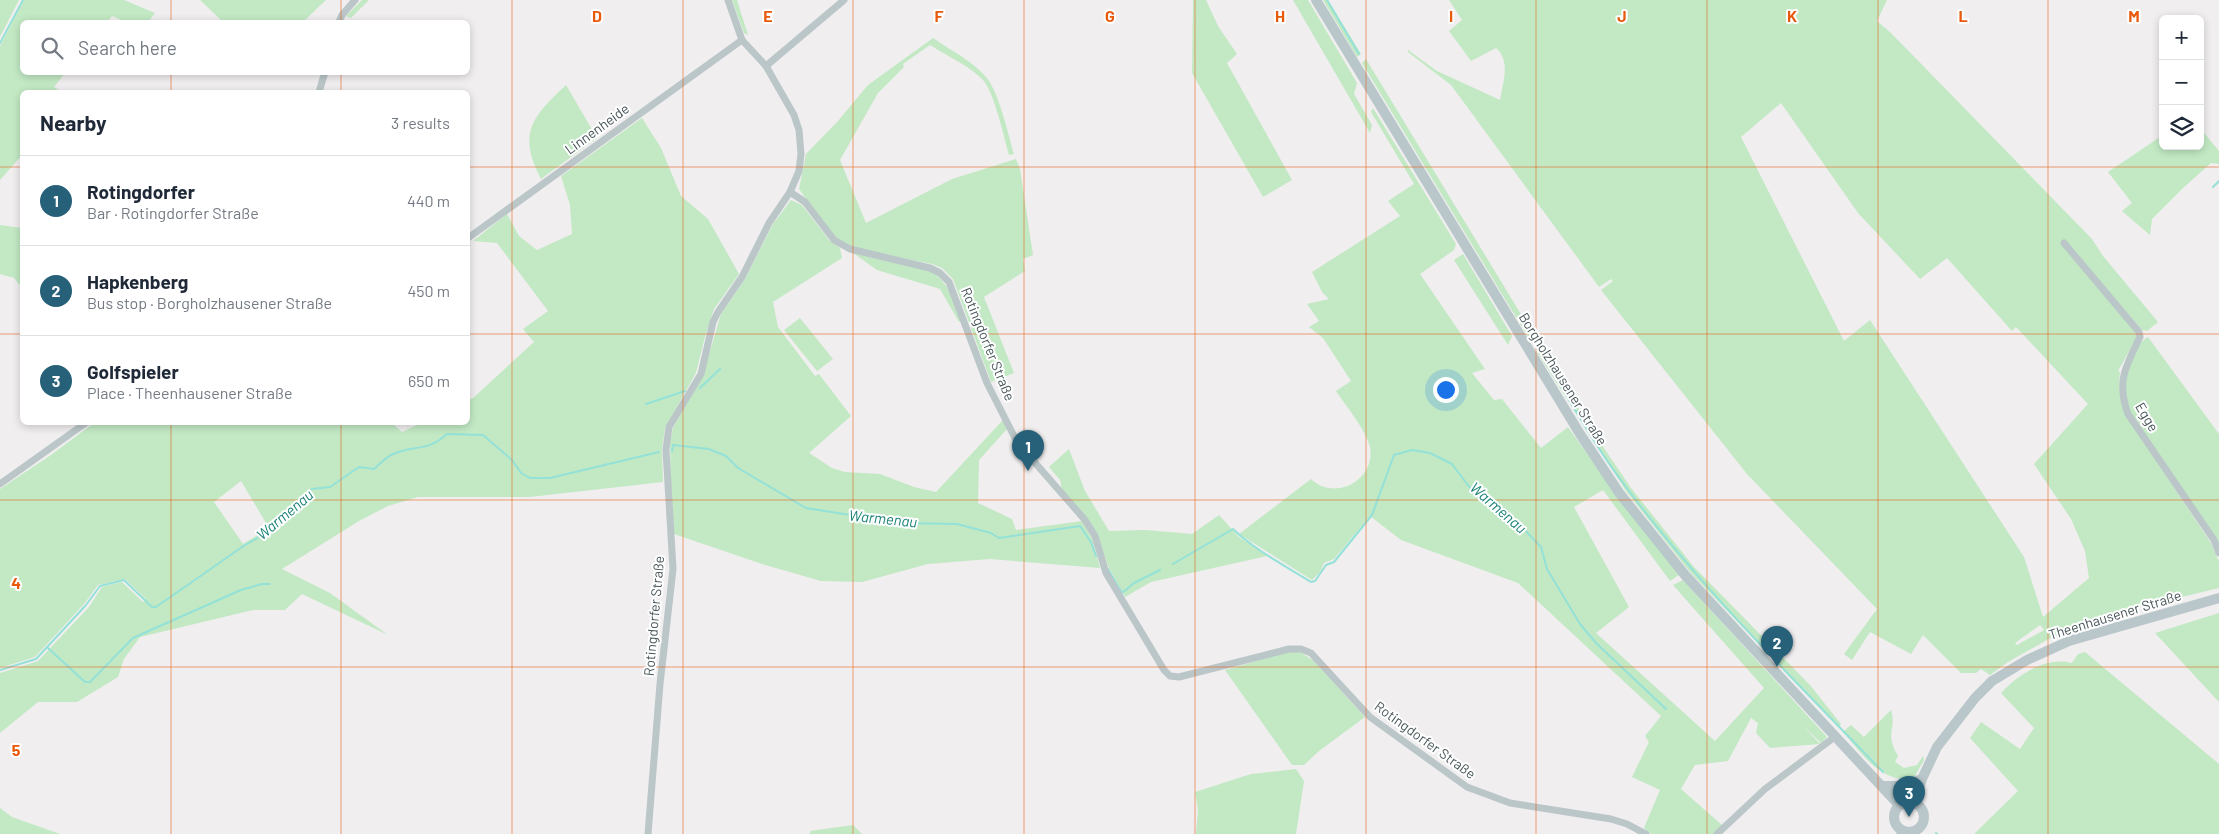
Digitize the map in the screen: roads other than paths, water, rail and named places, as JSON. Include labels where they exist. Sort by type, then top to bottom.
[{"type":"main road","name":"Borgholzhausener Straße","points":[[1316,0],[1465,248],[1580,434],[1620,494],[1685,575],[1899,805]]},
{"type":"main road","name":"Theenhausener Straße","points":[[1914,803],[1937,747],[1975,698],[1992,681],[2012,668],[2070,641],[2219,598]]},
{"type":"main road","points":[[1882,786],[1903,786],[1922,780]]},
{"type":"main road","points":[[1914,803],[1921,807],[1924,814],[1922,831],[1901,832],[1894,819],[1894,814],[1899,805],[1914,803]]},
{"type":"street","points":[[340,20],[342,14],[355,0]]},
{"type":"street","points":[[728,0],[742,40]]},
{"type":"street","points":[[766,66],[844,0]]},
{"type":"street","name":"Rotingdorfer Straße","points":[[648,834],[660,684],[673,569],[666,450],[669,427],[701,374],[713,322],[718,312],[742,277],[769,223],[790,192],[798,171],[801,154],[799,130],[794,115],[766,66],[742,40]]},
{"type":"street","name":"Linnenheide","points":[[470,237],[742,40]]},
{"type":"street","points":[[320,90],[324,75]]},
{"type":"street","name":"Rotingdorfer Straße","points":[[790,192],[805,202],[834,240],[852,251],[930,268],[940,273],[949,282],[988,383],[1017,442],[1085,520],[1095,536],[1104,568],[1116,591],[1164,670],[1170,676],[1179,677],[1289,649],[1301,649],[1311,653],[1370,717],[1467,787],[1510,802],[1611,819],[1627,824],[1646,834]]},
{"type":"street","name":"Egge","points":[[2064,243],[2139,332],[2140,337],[2123,375],[2123,400],[2128,414],[2214,540],[2219,553]]},
{"type":"street","points":[[0,484],[83,425]]},
{"type":"street","points":[[1718,834],[1765,789],[1836,736]]},
{"type":"waterway","points":[[0,43],[23,0]]},
{"type":"waterway","points":[[1327,0],[1359,54]]},
{"type":"waterway","points":[[2213,187],[2219,181]]},
{"type":"waterway","points":[[1540,350],[1605,457],[1629,491],[1688,565],[1784,670],[1883,772]]},
{"type":"waterway","points":[[700,388],[720,369]]},
{"type":"waterway","points":[[646,404],[685,391]]},
{"type":"waterway","name":"Warmenau","points":[[0,670],[36,659],[86,605],[100,586],[124,580],[152,607],[156,607],[245,545],[270,531],[298,506],[312,489],[330,487],[359,467],[374,469],[393,454],[433,444],[447,434],[483,435],[512,460],[521,473],[530,478],[550,478],[659,452]]},
{"type":"waterway","name":"Warmenau","points":[[672,451],[673,445],[709,449],[726,456],[738,468],[806,508],[901,523],[957,524],[991,533],[999,538],[1080,526],[1091,542],[1096,556]]},
{"type":"waterway","name":"Warmenau","points":[[1173,564],[1233,529],[1270,557],[1311,582],[1315,581],[1326,565],[1334,562],[1372,515],[1394,455],[1412,450],[1430,453],[1452,464],[1478,496],[1500,507],[1541,547],[1547,569],[1580,624],[1596,643],[1666,709]]},
{"type":"waterway","name":"Warmenau","points":[[1108,569],[1122,593],[1134,583],[1160,570]]},
{"type":"waterway","points":[[48,648],[85,682],[90,682],[133,638],[241,590],[262,584],[270,584]]},
{"type":"place","name":"Rotingdorfer","points":[[1028,471]]},
{"type":"place","name":"Hapkenberg","points":[[1777,667]]},
{"type":"place","name":"Golfspieler","points":[[1909,817]]}]
